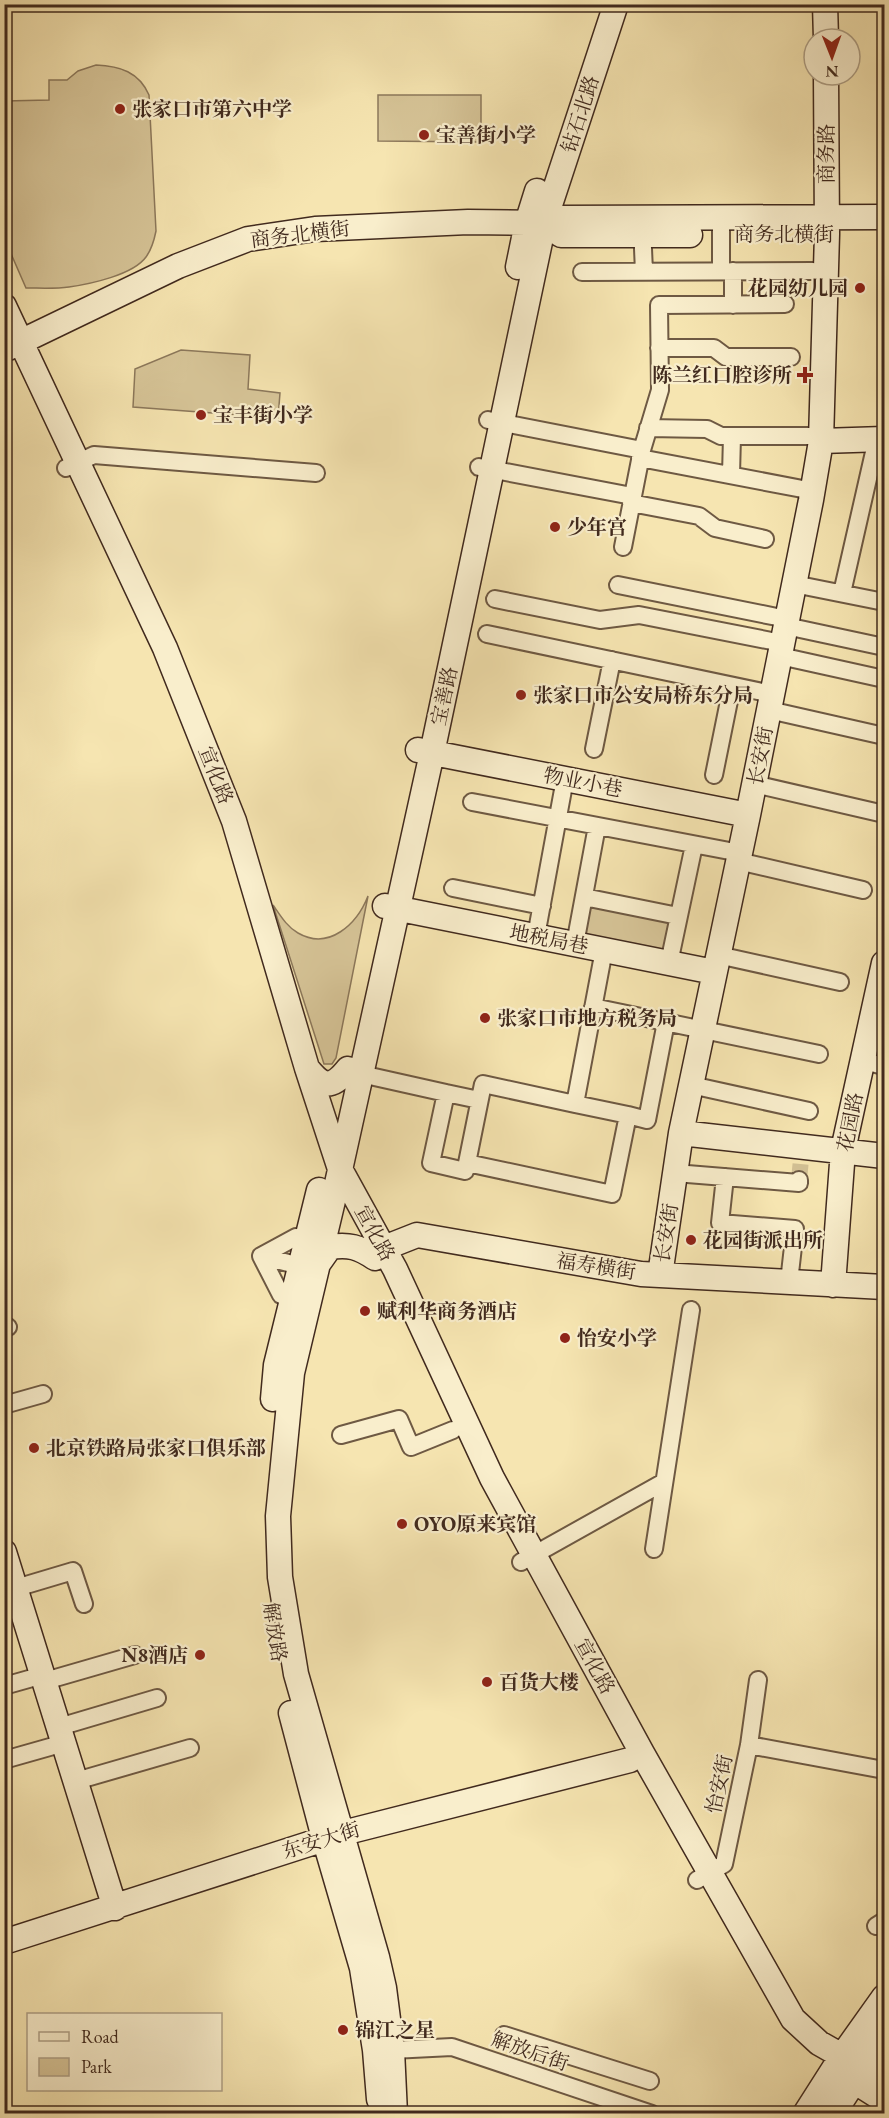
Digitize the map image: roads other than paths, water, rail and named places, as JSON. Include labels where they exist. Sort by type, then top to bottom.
[{"type":"main road","name":"钻石北路","points":[[535,223],[598,4]]},
{"type":"main road","name":"钻石北路","points":[[535,223],[616,4]]},
{"type":"main road","points":[[825,4],[826,27]]},
{"type":"main road","name":"商务路","points":[[826,87],[826,225]]},
{"type":"main road","name":"商务北横街","points":[[11,343],[178,266],[249,239],[315,229],[468,222],[535,223],[563,218],[642,226],[826,225],[885,217]]},
{"type":"main road","name":"宝善路","points":[[333,1167],[425,751],[535,223]]},
{"type":"main road","name":"商务北横街","points":[[826,225],[885,233]]},
{"type":"main road","name":"长安街","points":[[660,1275],[681,1133],[771,702],[781,636],[813,491],[826,225]]},
{"type":"main road","name":"宣化路","points":[[4,306],[11,343],[165,648],[234,821],[307,1068],[333,1167]]},
{"type":"main road","points":[[814,439],[881,439]]},
{"type":"main road","name":"宣化路","points":[[72,466],[154,650],[223,825],[333,1167],[379,1253],[471,1449],[477,1483],[527,1558],[704,1876],[793,2019],[838,2062],[860,2078],[885,2080]]},
{"type":"main road","name":"物业小巷","points":[[425,751],[748,815]]},
{"type":"main road","name":"地税局巷","points":[[391,907],[669,963],[716,964]]},
{"type":"main road","name":"花园路","points":[[833,1285],[843,1150],[874,1064],[885,963]]},
{"type":"main road","points":[[307,1068],[316,1079],[325,1084],[338,1081],[355,1071]]},
{"type":"main road","points":[[681,1133],[885,1156]]},
{"type":"main road","name":"解放路","points":[[333,1167],[309,1265],[292,1373],[278,1516],[280,1576],[296,1674],[362,1968],[375,2050],[380,2114]]},
{"type":"main road","name":"福寿横街","points":[[379,1253],[417,1235],[641,1274],[885,1287]]},
{"type":"main road","points":[[309,1265],[330,1247],[353,1246],[379,1253]]},
{"type":"main road","name":"宣化路","points":[[379,1253],[384,1274],[453,1430],[471,1449]]},
{"type":"main road","points":[[6,1558],[14,1602],[44,1678],[115,1908]]},
{"type":"main road","name":"东安大街","points":[[4,1942],[115,1908],[333,1835],[636,1756]]},
{"type":"main road","name":"解放路","points":[[333,1835],[377,1957],[384,1988],[392,2050],[395,2114]]},
{"type":"main road","points":[[805,2114],[838,2062],[885,1997]]},
{"type":"main road","points":[[833,2114],[860,2078],[877,2037],[885,2026]]},
{"type":"main road","points":[[860,2078],[885,2100]]},
{"type":"street","points":[[642,226],[644,272]]},
{"type":"street","points":[[721,226],[733,305]]},
{"type":"street","points":[[582,272],[813,271]]},
{"type":"street","points":[[623,547],[641,454],[660,390],[659,305],[785,304]]},
{"type":"street","points":[[659,348],[714,348],[726,357],[791,357]]},
{"type":"street","points":[[495,421],[730,475],[813,491]]},
{"type":"street","points":[[648,428],[708,429],[721,436],[814,439]]},
{"type":"street","points":[[730,475],[732,436]]},
{"type":"street","points":[[842,593],[881,439]]},
{"type":"street","points":[[72,466],[94,455],[316,473]]},
{"type":"street","points":[[485,468],[632,499],[699,516],[715,528],[765,539]]},
{"type":"street","points":[[794,584],[885,602]]},
{"type":"street","points":[[618,585],[707,603],[885,679]]},
{"type":"street","points":[[495,599],[600,620],[639,615],[702,627],[885,647]]},
{"type":"street","points":[[702,627],[707,603]]},
{"type":"street","points":[[488,634],[732,686],[771,702],[885,736]]},
{"type":"street","points":[[594,749],[612,660]]},
{"type":"street","points":[[714,775],[732,686]]},
{"type":"street","points":[[536,936],[565,779]]},
{"type":"street","points":[[754,784],[885,814]]},
{"type":"street","points":[[471,802],[694,845],[863,890]]},
{"type":"street","points":[[574,944],[597,826]]},
{"type":"street","points":[[669,963],[694,845]]},
{"type":"street","points":[[453,888],[542,906]]},
{"type":"street","points":[[584,897],[678,916]]},
{"type":"street","points":[[575,1104],[604,950]]},
{"type":"street","points":[[716,964],[840,982]]},
{"type":"street","points":[[593,1007],[819,1054]]},
{"type":"street","points":[[446,1093],[431,1163],[465,1171],[483,1084],[647,1120],[666,1022]]},
{"type":"street","points":[[355,1071],[480,1100]]},
{"type":"street","points":[[691,1085],[809,1111]]},
{"type":"street","points":[[467,1163],[612,1194],[628,1115]]},
{"type":"street","points":[[675,1173],[799,1183],[799,1180]]},
{"type":"street","points":[[725,1177],[720,1223],[795,1229],[789,1282]]},
{"type":"street","points":[[261,1256],[296,1237]]},
{"type":"street","points":[[261,1256],[309,1265]]},
{"type":"street","points":[[261,1256],[281,1295]]},
{"type":"street","points":[[654,1549],[691,1310]]},
{"type":"street","points":[[4,1405],[43,1394]]},
{"type":"street","points":[[341,1435],[399,1419],[411,1446],[453,1430]]},
{"type":"street","points":[[527,1558],[664,1482]]},
{"type":"street","points":[[14,1602],[73,1571],[84,1604]]},
{"type":"street","points":[[4,1686],[135,1655]]},
{"type":"street","name":"怡安街","points":[[704,1876],[724,1864],[749,1745],[758,1680]]},
{"type":"street","points":[[4,1760],[157,1698]]},
{"type":"street","points":[[749,1745],[885,1770]]},
{"type":"street","points":[[76,1781],[190,1748]]},
{"type":"street","points":[[504,2035],[650,2081]]},
{"type":"street","points":[[514,2069],[522,2041]]},
{"type":"street","name":"解放后街","points":[[392,2050],[452,2047],[652,2114]]},
{"type":"tunnel","points":[[799,1180],[802,1149]]},
{"type":"place","name":"张家口市第六中学","points":[[120,109]]},
{"type":"place","name":"宝善街小学","points":[[424,135]]},
{"type":"place","name":"花园幼儿园","points":[[860,288]]},
{"type":"place","name":"陈兰红口腔诊所","points":[[805,375]]},
{"type":"place","name":"宝丰街小学","points":[[201,415]]},
{"type":"place","name":"少年宫","points":[[555,527]]},
{"type":"place","name":"张家口市公安局桥东分局","points":[[521,695]]},
{"type":"place","name":"张家口市地方税务局","points":[[485,1018]]},
{"type":"place","name":"花园街派出所","points":[[691,1240]]},
{"type":"place","name":"赋利华商务酒店","points":[[365,1311]]},
{"type":"place","name":"怡安小学","points":[[565,1338]]},
{"type":"place","name":"北京铁路局张家口俱乐部","points":[[34,1448]]},
{"type":"place","name":"OYO原来宾馆","points":[[402,1524]]},
{"type":"place","name":"N8酒店","points":[[200,1655]]},
{"type":"place","name":"百货大楼","points":[[487,1682]]},
{"type":"place","name":"锦江之星","points":[[343,2030]]}]
